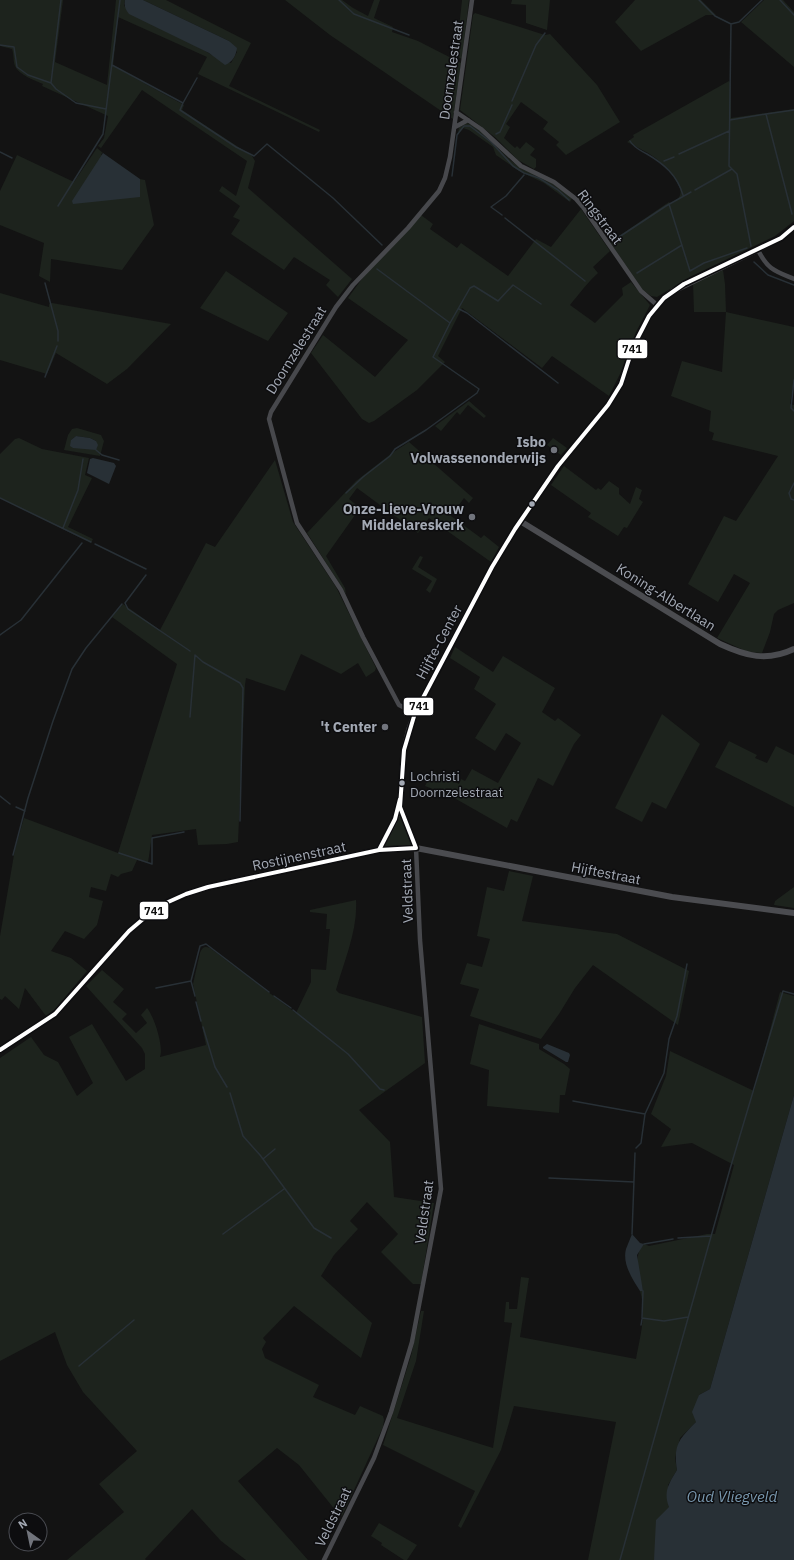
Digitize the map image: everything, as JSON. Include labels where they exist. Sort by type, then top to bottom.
[{"type":"street","name":"Doornzelestraat","points":[[415,713],[399,705],[363,637],[341,590],[297,523],[269,419],[270,412],[336,307],[353,285],[408,228],[439,191],[445,178],[450,157],[472,0]]},
{"type":"street","name":"Ringstraat","points":[[456,112],[491,137],[521,166],[549,179],[576,199],[641,291],[657,305]]},
{"type":"street","points":[[455,127],[468,120]]},
{"type":"street","name":"Hijfte-Center","points":[[379,850],[400,807],[404,750],[415,713],[492,567],[520,521],[558,466],[608,405],[621,384],[638,334],[649,316],[657,305],[673,291],[684,284],[758,250],[781,238],[794,227]]},
{"type":"street","points":[[758,250],[769,268],[794,279]]},
{"type":"street","name":"Koning-Albertlaan","points":[[520,521],[720,644],[750,656],[770,657],[794,649]]},
{"type":"street","name":"Hijfte-Center","points":[[400,807],[416,848]]},
{"type":"street","name":"Rostijnenstraat","points":[[0,1050],[56,1014],[129,931],[149,914],[166,903],[186,894],[208,887],[379,850],[416,848]]},
{"type":"street","name":"Hijftestraat","points":[[416,848],[672,897],[794,913]]},
{"type":"street","name":"Veldstraat","points":[[324,1560],[374,1458],[391,1412],[412,1342],[441,1188],[420,940],[416,848]]},
{"type":"shaded area","points":[[0,0],[63,0],[55,62],[107,85],[116,0],[125,0],[124,6],[214,56],[231,63],[237,52],[229,41],[143,0],[166,0],[251,43],[229,86],[320,130],[319,132],[198,74],[207,57],[118,17],[113,66],[184,105],[182,110],[252,156],[255,161],[248,188],[352,279],[338,297],[326,285],[330,280],[294,257],[284,270],[231,234],[240,220],[233,217],[240,206],[219,191],[222,186],[236,196],[247,161],[142,90],[101,148],[98,146],[104,138],[108,116],[42,86],[43,84],[23,75],[15,66],[12,49],[0,46]]},
{"type":"shaded area","points":[[285,0],[342,0],[368,16],[374,0],[380,0],[374,18],[393,27],[392,32],[418,41],[461,63],[453,119],[330,35]]},
{"type":"shaded area","points":[[462,0],[469,0],[462,59],[456,56]]},
{"type":"shaded area","points":[[512,0],[550,0],[547,30],[526,23],[526,5],[511,4]]},
{"type":"shaded area","points":[[635,0],[701,0],[716,15],[706,15],[641,51],[615,22]]},
{"type":"shaded area","points":[[764,0],[783,0],[794,12],[794,67],[741,22]]},
{"type":"shaded area","points":[[475,13],[545,35],[550,34],[597,85],[620,122],[566,155],[556,145],[559,142],[543,129],[548,122],[521,102],[506,124],[510,127],[504,138],[515,148],[517,146],[520,149],[526,142],[535,149],[530,155],[536,159],[536,167],[534,169],[518,160],[496,138],[460,110],[473,15]]},
{"type":"shaded area","points":[[729,81],[731,84],[731,118],[794,109],[794,221],[775,236],[690,277],[657,297],[651,296],[642,289],[610,242],[669,202],[671,204],[678,199],[680,191],[679,186],[672,174],[658,160],[627,142],[634,137],[633,135]]},
{"type":"shaded area","points":[[467,123],[477,127],[510,160],[522,169],[547,179],[572,198],[570,202],[544,183],[519,171],[496,155],[493,147],[469,130],[463,128],[458,133],[459,127]]},
{"type":"shaded area","points":[[97,148],[103,153],[101,154],[139,197],[140,179],[145,180],[154,225],[122,270],[51,259],[50,282],[39,276],[44,243],[0,225],[0,191],[17,155],[74,182]]},
{"type":"shaded area","points":[[581,209],[610,251],[593,267],[598,273],[570,305],[595,323],[623,295],[622,288],[631,282],[650,305],[636,332],[620,374],[609,396],[552,356],[542,368],[462,308],[438,356],[445,362],[417,390],[369,423],[362,419],[311,353],[323,335],[375,377],[408,340],[348,298],[372,265],[421,215],[433,224],[430,229],[457,248],[461,243],[508,276],[536,239],[551,247]]},
{"type":"shaded area","points":[[723,270],[726,312],[694,312],[693,283]]},
{"type":"shaded area","points":[[226,271],[288,313],[268,341],[200,308]]},
{"type":"shaded area","points":[[0,293],[49,307],[49,304],[52,303],[171,324],[127,369],[107,384],[56,353],[47,374],[0,360]]},
{"type":"shaded area","points":[[726,312],[794,327],[794,382],[790,404],[794,405],[794,603],[778,610],[774,614],[770,632],[762,653],[748,652],[717,638],[750,583],[734,574],[718,602],[688,584],[724,516],[736,521],[778,456],[712,440],[714,433],[709,431],[711,411],[671,396],[682,361],[722,372]]},
{"type":"shaded area","points":[[469,401],[486,416],[484,418],[468,405],[460,415],[457,412],[441,431],[435,426]]},
{"type":"shaded area","points":[[77,428],[101,435],[104,441],[100,456],[64,450],[68,435],[72,429]],"holes":[[[76,436],[90,438],[96,441],[73,448],[71,440]]]},
{"type":"shaded area","points":[[19,438],[42,449],[89,458],[85,475],[92,478],[68,527],[93,539],[91,543],[0,498],[0,454],[15,439]]},
{"type":"shaded area","points":[[553,438],[567,448],[561,455],[547,445]]},
{"type":"shaded area","points":[[409,442],[473,498],[469,503],[464,498],[451,516],[481,538],[484,535],[499,547],[491,562],[429,518],[418,533],[357,488],[349,499],[360,508],[326,556],[345,588],[346,594],[307,533],[356,481],[392,453]]},
{"type":"shaded area","points":[[275,460],[293,522],[336,587],[376,668],[375,671],[366,677],[358,663],[341,674],[301,654],[285,691],[246,678],[238,842],[198,845],[196,829],[152,835],[148,863],[137,860],[132,871],[121,874],[118,877],[111,874],[106,891],[91,887],[89,897],[103,901],[97,925],[84,939],[65,931],[51,951],[71,958],[87,971],[55,1009],[46,1016],[25,988],[19,1009],[5,996],[2,1000],[0,999],[0,936],[15,849],[24,818],[118,853],[177,664],[112,617],[123,604],[160,630],[206,543],[215,547]]},
{"type":"shaded area","points":[[564,466],[596,490],[598,488],[601,490],[609,481],[619,488],[619,494],[630,504],[636,487],[642,490],[639,499],[643,502],[627,528],[624,527],[618,536],[588,517],[591,513],[551,485]]},
{"type":"shaded area","points":[[420,556],[423,557],[418,567],[437,579],[430,593],[426,590],[432,581],[412,569]]},
{"type":"shaded area","points":[[455,647],[493,672],[503,656],[555,688],[542,712],[555,721],[558,718],[581,735],[574,744],[553,786],[538,778],[517,822],[511,819],[507,828],[449,795],[425,786],[433,771],[459,784],[461,779],[465,781],[472,769],[498,783],[521,743],[506,733],[495,751],[475,738],[496,704],[474,689],[480,677],[450,658]]},
{"type":"shaded area","points":[[662,714],[700,744],[666,809],[652,802],[642,822],[615,808]]},
{"type":"shaded area","points":[[729,741],[757,755],[755,758],[767,763],[776,746],[794,755],[794,807],[715,767]]},
{"type":"shaded area","points":[[400,807],[416,848],[379,850]]},
{"type":"shaded area","points":[[509,871],[533,876],[522,921],[617,934],[689,971],[678,1025],[593,965],[575,988],[541,1039],[470,1016],[479,989],[460,984],[467,963],[482,967],[490,939],[477,936],[487,887],[504,891]]},
{"type":"shaded area","points":[[794,887],[794,908],[774,905],[775,901]]},
{"type":"shaded area","points":[[356,900],[353,934],[336,990],[339,993],[422,1017],[425,1063],[359,1110],[390,1142],[394,1197],[434,1203],[421,1284],[413,1284],[381,1252],[398,1234],[367,1202],[350,1221],[358,1229],[334,1255],[321,1276],[372,1323],[361,1358],[294,1306],[263,1338],[266,1342],[262,1349],[265,1358],[319,1385],[313,1397],[355,1415],[360,1406],[383,1416],[383,1427],[342,1516],[336,1511],[299,1465],[277,1448],[238,1481],[308,1560],[246,1560],[221,1541],[192,1509],[145,1559],[146,1560],[67,1560],[124,1512],[99,1484],[137,1451],[83,1392],[67,1365],[55,1332],[0,1361],[0,1058],[31,1037],[44,1055],[58,1062],[77,1096],[93,1083],[69,1037],[92,1024],[126,1081],[145,1069],[145,1054],[142,1048],[86,986],[102,970],[124,989],[113,1002],[127,1014],[122,1019],[136,1033],[147,1023],[141,1015],[147,1008],[150,1012],[161,1046],[160,1057],[206,1045],[193,984],[200,953],[205,947],[210,948],[296,1013],[311,982],[311,969],[326,970],[330,929],[326,929],[327,914],[310,912],[310,910]]},
{"type":"shaded area","points":[[780,992],[794,996],[794,1095],[710,1389],[699,1395],[696,1422],[680,1438],[675,1458],[677,1470],[668,1485],[669,1507],[654,1560],[588,1560],[616,1422],[514,1406],[501,1450],[461,1528],[458,1526],[475,1491],[383,1445],[411,1356],[421,1311],[424,1311],[416,1361],[397,1418],[493,1448],[512,1323],[504,1322],[506,1302],[509,1302],[509,1309],[517,1309],[521,1277],[529,1278],[520,1337],[636,1359],[643,1317],[640,1291],[643,1291],[638,1266],[638,1254],[640,1249],[644,1244],[649,1246],[707,1234],[715,1234],[734,1165],[692,1143],[661,1147],[671,1129],[651,1114],[666,1076],[670,1051],[754,1091]]},
{"type":"shaded area","points":[[479,1024],[539,1044],[539,1049],[570,1069],[565,1095],[560,1095],[559,1113],[487,1106],[489,1070],[470,1064]]},
{"type":"shaded area","points":[[379,1523],[417,1545],[407,1560],[404,1560],[381,1545],[382,1543],[371,1536]]},
{"type":"water","points":[[125,0],[143,0],[229,41],[237,48],[235,56],[225,65],[209,53],[129,14],[125,7]]},
{"type":"water","points":[[103,153],[140,179],[140,197],[73,204],[72,201]]},
{"type":"water","points":[[76,436],[90,438],[96,441],[98,445],[96,450],[73,448],[70,446],[71,440]]},
{"type":"water","points":[[93,458],[114,463],[116,466],[109,484],[87,473],[90,459]]},
{"type":"water","points":[[547,1044],[569,1053],[570,1055],[568,1062],[543,1048]]},
{"type":"water","name":"Oud Vliegveld","points":[[794,1095],[794,1560],[654,1560],[656,1520],[669,1507],[667,1502],[667,1492],[669,1483],[677,1470],[677,1448],[681,1438],[696,1422],[692,1412],[699,1395],[710,1389]]},
{"type":"water","points":[[632,1234],[640,1243],[644,1244],[637,1255],[643,1291],[640,1291],[634,1282],[627,1266],[625,1255]]},
{"type":"waterway","points":[[51,83],[61,0]]},
{"type":"waterway","points":[[58,206],[103,134],[120,0]]},
{"type":"waterway","points":[[339,0],[354,14],[409,35]]},
{"type":"waterway","points":[[699,0],[715,16],[731,24],[729,166],[737,174],[751,246]]},
{"type":"waterway","points":[[731,24],[739,22],[762,0]]},
{"type":"waterway","points":[[780,0],[794,15]]},
{"type":"waterway","points":[[512,101],[536,45],[545,33]]},
{"type":"waterway","points":[[0,45],[14,47],[17,67],[28,75],[51,83],[56,89],[76,103],[106,109]]},
{"type":"waterway","points":[[112,65],[183,103],[197,78]]},
{"type":"waterway","points":[[183,103],[180,110],[236,147],[254,156],[267,144],[333,198],[382,245]]},
{"type":"waterway","points":[[496,134],[500,132],[512,105]]},
{"type":"waterway","points":[[766,114],[794,110]]},
{"type":"waterway","points":[[730,120],[766,114],[792,214]]},
{"type":"waterway","points":[[452,176],[457,135],[464,126],[470,126],[491,142],[513,166],[524,173],[539,178],[558,190],[569,200]]},
{"type":"waterway","points":[[679,154],[729,131]]},
{"type":"waterway","points":[[630,141],[635,147],[659,162],[669,171],[677,182],[683,195]]},
{"type":"waterway","points":[[0,152],[12,158]]},
{"type":"waterway","points":[[664,161],[674,157]]},
{"type":"waterway","points":[[695,190],[732,169]]},
{"type":"waterway","points":[[502,215],[491,207],[506,196],[524,175]]},
{"type":"waterway","points":[[613,241],[666,206],[691,192]]},
{"type":"waterway","points":[[669,204],[690,271],[704,263],[747,248]]},
{"type":"waterway","points":[[505,218],[585,281]]},
{"type":"waterway","points":[[637,273],[682,245]]},
{"type":"waterway","points":[[754,262],[768,275],[794,285]]},
{"type":"waterway","points":[[346,493],[363,477],[390,456],[395,449],[426,430],[477,393],[479,389],[433,357],[450,323],[377,269]]},
{"type":"waterway","points":[[45,283],[58,331],[58,341]]},
{"type":"waterway","points":[[450,323],[470,288],[474,286],[498,301],[513,285],[541,304]]},
{"type":"waterway","points":[[459,309],[467,313],[558,383]]},
{"type":"waterway","points":[[45,377],[57,346]]},
{"type":"waterway","points":[[794,380],[791,408],[794,411]]},
{"type":"waterway","points":[[96,450],[102,455],[119,460]]},
{"type":"waterway","points":[[63,528],[78,490],[83,459]]},
{"type":"waterway","points":[[794,483],[789,493],[791,499],[794,500]]},
{"type":"waterway","points":[[0,498],[91,542]]},
{"type":"waterway","points":[[0,635],[21,620],[82,543]]},
{"type":"waterway","points":[[95,544],[146,569]]},
{"type":"waterway","points":[[146,575],[125,603],[128,609],[190,651]]},
{"type":"waterway","points":[[13,855],[28,798],[72,669],[86,648],[122,604]]},
{"type":"waterway","points":[[195,655],[203,662],[240,683],[243,688],[240,821]]},
{"type":"waterway","points":[[190,717],[195,655]]},
{"type":"waterway","points":[[0,796],[10,804]]},
{"type":"waterway","points":[[16,807],[25,811]]},
{"type":"waterway","points":[[119,853],[152,864],[152,838],[184,832]]},
{"type":"waterway","points":[[195,996],[191,981],[200,946],[206,944],[269,992]]},
{"type":"waterway","points":[[636,1148],[641,1143],[645,1114],[664,1073],[669,1039],[677,1016],[687,964]]},
{"type":"waterway","points":[[156,988],[191,981]]},
{"type":"waterway","points":[[620,1560],[730,1169],[783,991],[794,994]]},
{"type":"waterway","points":[[274,996],[291,1008]]},
{"type":"waterway","points":[[196,1002],[201,1021]]},
{"type":"waterway","points":[[293,1010],[348,1054],[380,1089],[384,1090]]},
{"type":"waterway","points":[[203,1027],[215,1067],[227,1087]]},
{"type":"waterway","points":[[230,1093],[243,1136],[260,1155],[314,1228],[331,1238]]},
{"type":"waterway","points":[[573,1101],[645,1114]]},
{"type":"waterway","points":[[263,1159],[275,1149]]},
{"type":"waterway","points":[[632,1234],[635,1153]]},
{"type":"waterway","points":[[549,1178],[634,1182]]},
{"type":"waterway","points":[[223,1234],[284,1189]]},
{"type":"waterway","points":[[678,1238],[711,1236]]},
{"type":"waterway","points":[[644,1244],[673,1239]]},
{"type":"waterway","points":[[643,1291],[642,1318],[664,1321],[688,1317]]},
{"type":"waterway","points":[[641,1325],[642,1319]]},
{"type":"waterway","points":[[79,1366],[134,1320]]},
{"type":"transit line","name":"741","points":[[0,1050],[55,1014],[129,931],[149,914],[166,903],[186,894],[208,887],[379,850],[416,848],[400,807],[404,750],[415,713],[492,567],[515,529],[558,466],[608,405],[621,384],[633,347],[649,316],[664,298],[684,284],[781,238],[794,227]]},
{"type":"transit line","name":"741","points":[[379,850],[395,819],[400,799]]},
{"type":"place","name":"Isbo Volwassenonderwijs","points":[[554,450]]},
{"type":"place","name":"Onze-Lieve-Vrouw Middelareskerk","points":[[472,517]]},
{"type":"place","name":"'t Center","points":[[385,727]]},
{"type":"place","name":"Lochristi Doornzelestraat","points":[[402,783]]}]
